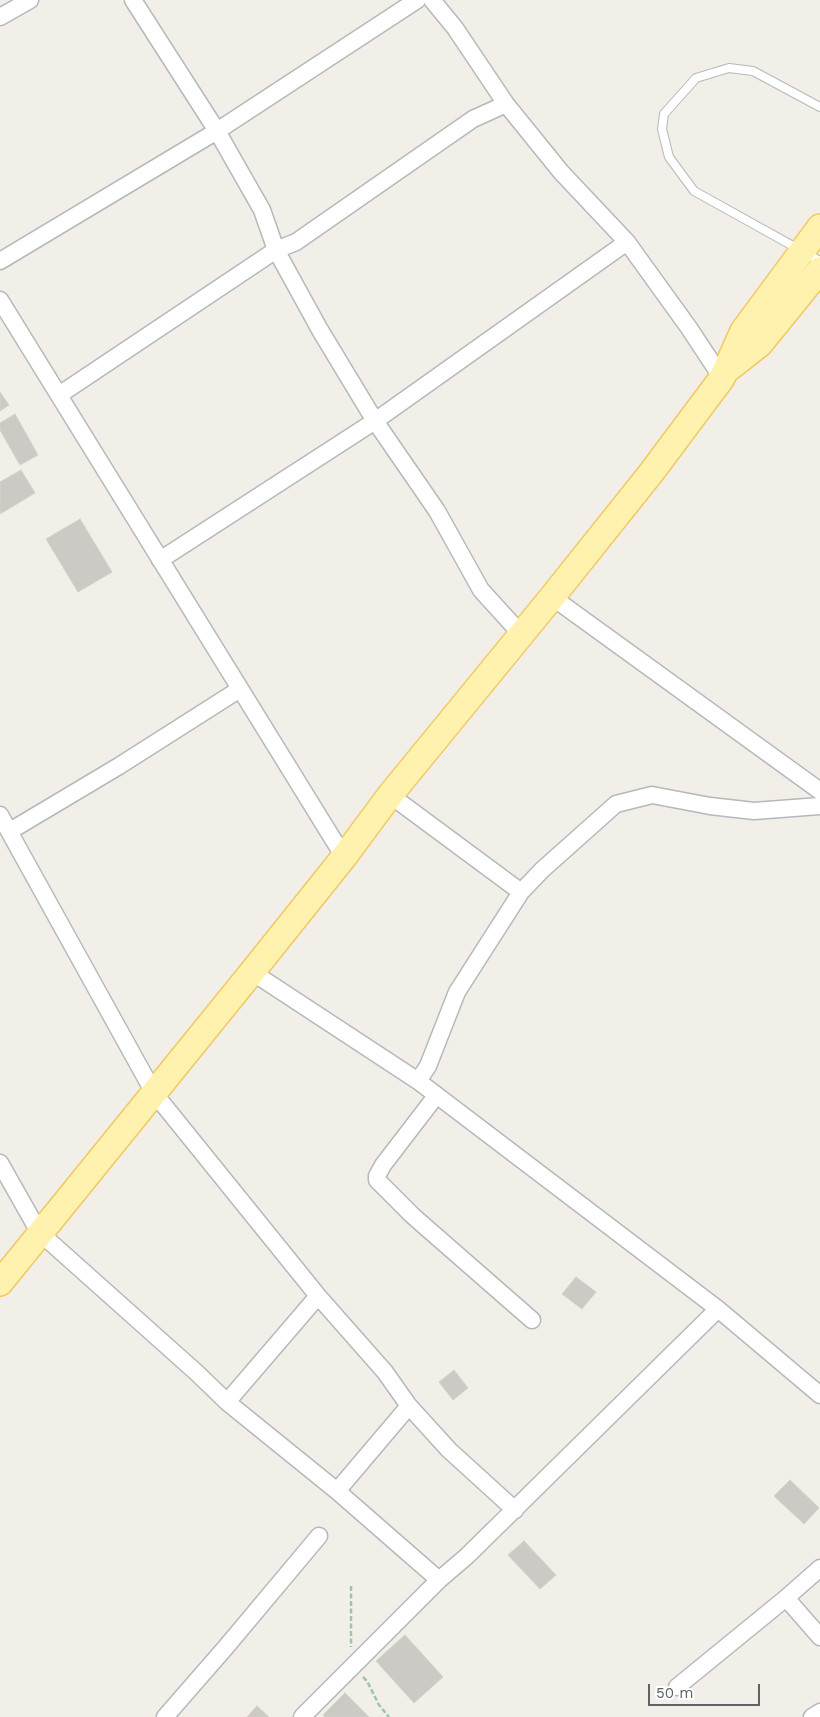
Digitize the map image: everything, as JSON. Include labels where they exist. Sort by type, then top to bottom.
[{"type":"main road","points":[[0,1283],[39,1232],[252,972],[344,857],[390,795],[552,597],[650,473],[723,375],[743,331],[811,257],[820,227]]},
{"type":"main road","points":[[723,375],[760,344],[820,270]]},
{"type":"street","points":[[0,17],[30,0]]},
{"type":"street","points":[[133,0],[217,131],[262,210],[276,250],[320,330],[375,421],[437,511],[480,590],[521,634]]},
{"type":"street","points":[[0,261],[217,131],[417,0]]},
{"type":"street","points":[[432,0],[455,28],[506,104],[561,172],[627,242],[723,375]]},
{"type":"street","points":[[59,395],[276,250],[296,242],[473,119],[506,104]]},
{"type":"street","points":[[160,560],[375,421],[627,242]]},
{"type":"street","points":[[0,300],[344,857]]},
{"type":"street","points":[[552,597],[820,790]]},
{"type":"street","points":[[10,831],[119,766],[240,689]]},
{"type":"street","points":[[390,795],[521,892]]},
{"type":"street","points":[[418,1081],[428,1066],[457,992],[521,892],[542,870],[616,804],[652,795],[710,806],[754,811],[820,806]]},
{"type":"street","points":[[0,815],[154,1093],[318,1296],[385,1372],[409,1406],[449,1450],[515,1510]]},
{"type":"street","points":[[252,972],[418,1081],[718,1310],[820,1395]]},
{"type":"street","points":[[436,1096],[383,1165],[377,1180],[413,1216],[532,1320]]},
{"type":"street","points":[[0,1163],[39,1232],[197,1373],[226,1402],[337,1491],[439,1580]]},
{"type":"street","points":[[226,1402],[318,1296]]},
{"type":"street","points":[[302,1717],[439,1580],[515,1510],[718,1310]]},
{"type":"street","points":[[337,1491],[409,1406]]},
{"type":"street","points":[[165,1717],[319,1536]]},
{"type":"street","points":[[677,1687],[820,1568]]},
{"type":"street","points":[[786,1598],[820,1638]]},
{"type":"street","points":[[812,1717],[820,1712]]},
{"type":"lane","points":[[811,257],[694,191],[669,157],[662,129],[664,114],[696,78],[729,68],[753,71],[820,107]]},
{"type":"path","points":[[351,1586],[351,1667],[368,1681],[379,1705],[389,1717]]},
{"type":"building","points":[[0,392],[9,405],[0,411]]},
{"type":"building","points":[[15,414],[38,455],[20,465],[0,430],[0,423]]},
{"type":"building","points":[[21,470],[35,493],[0,514],[0,482]]},
{"type":"building","points":[[80,519],[112,572],[78,592],[46,539]]},
{"type":"building","points":[[576,1277],[596,1292],[582,1309],[562,1294]]},
{"type":"building","points":[[454,1370],[468,1388],[453,1400],[439,1382]]},
{"type":"building","points":[[790,1480],[819,1508],[804,1524],[774,1496]]},
{"type":"building","points":[[524,1541],[556,1575],[540,1589],[508,1555]]},
{"type":"building","points":[[405,1635],[443,1677],[414,1703],[376,1661]]},
{"type":"building","points":[[345,1693],[369,1717],[325,1717],[323,1715]]},
{"type":"building","points":[[257,1706],[269,1717],[247,1717]]}]
